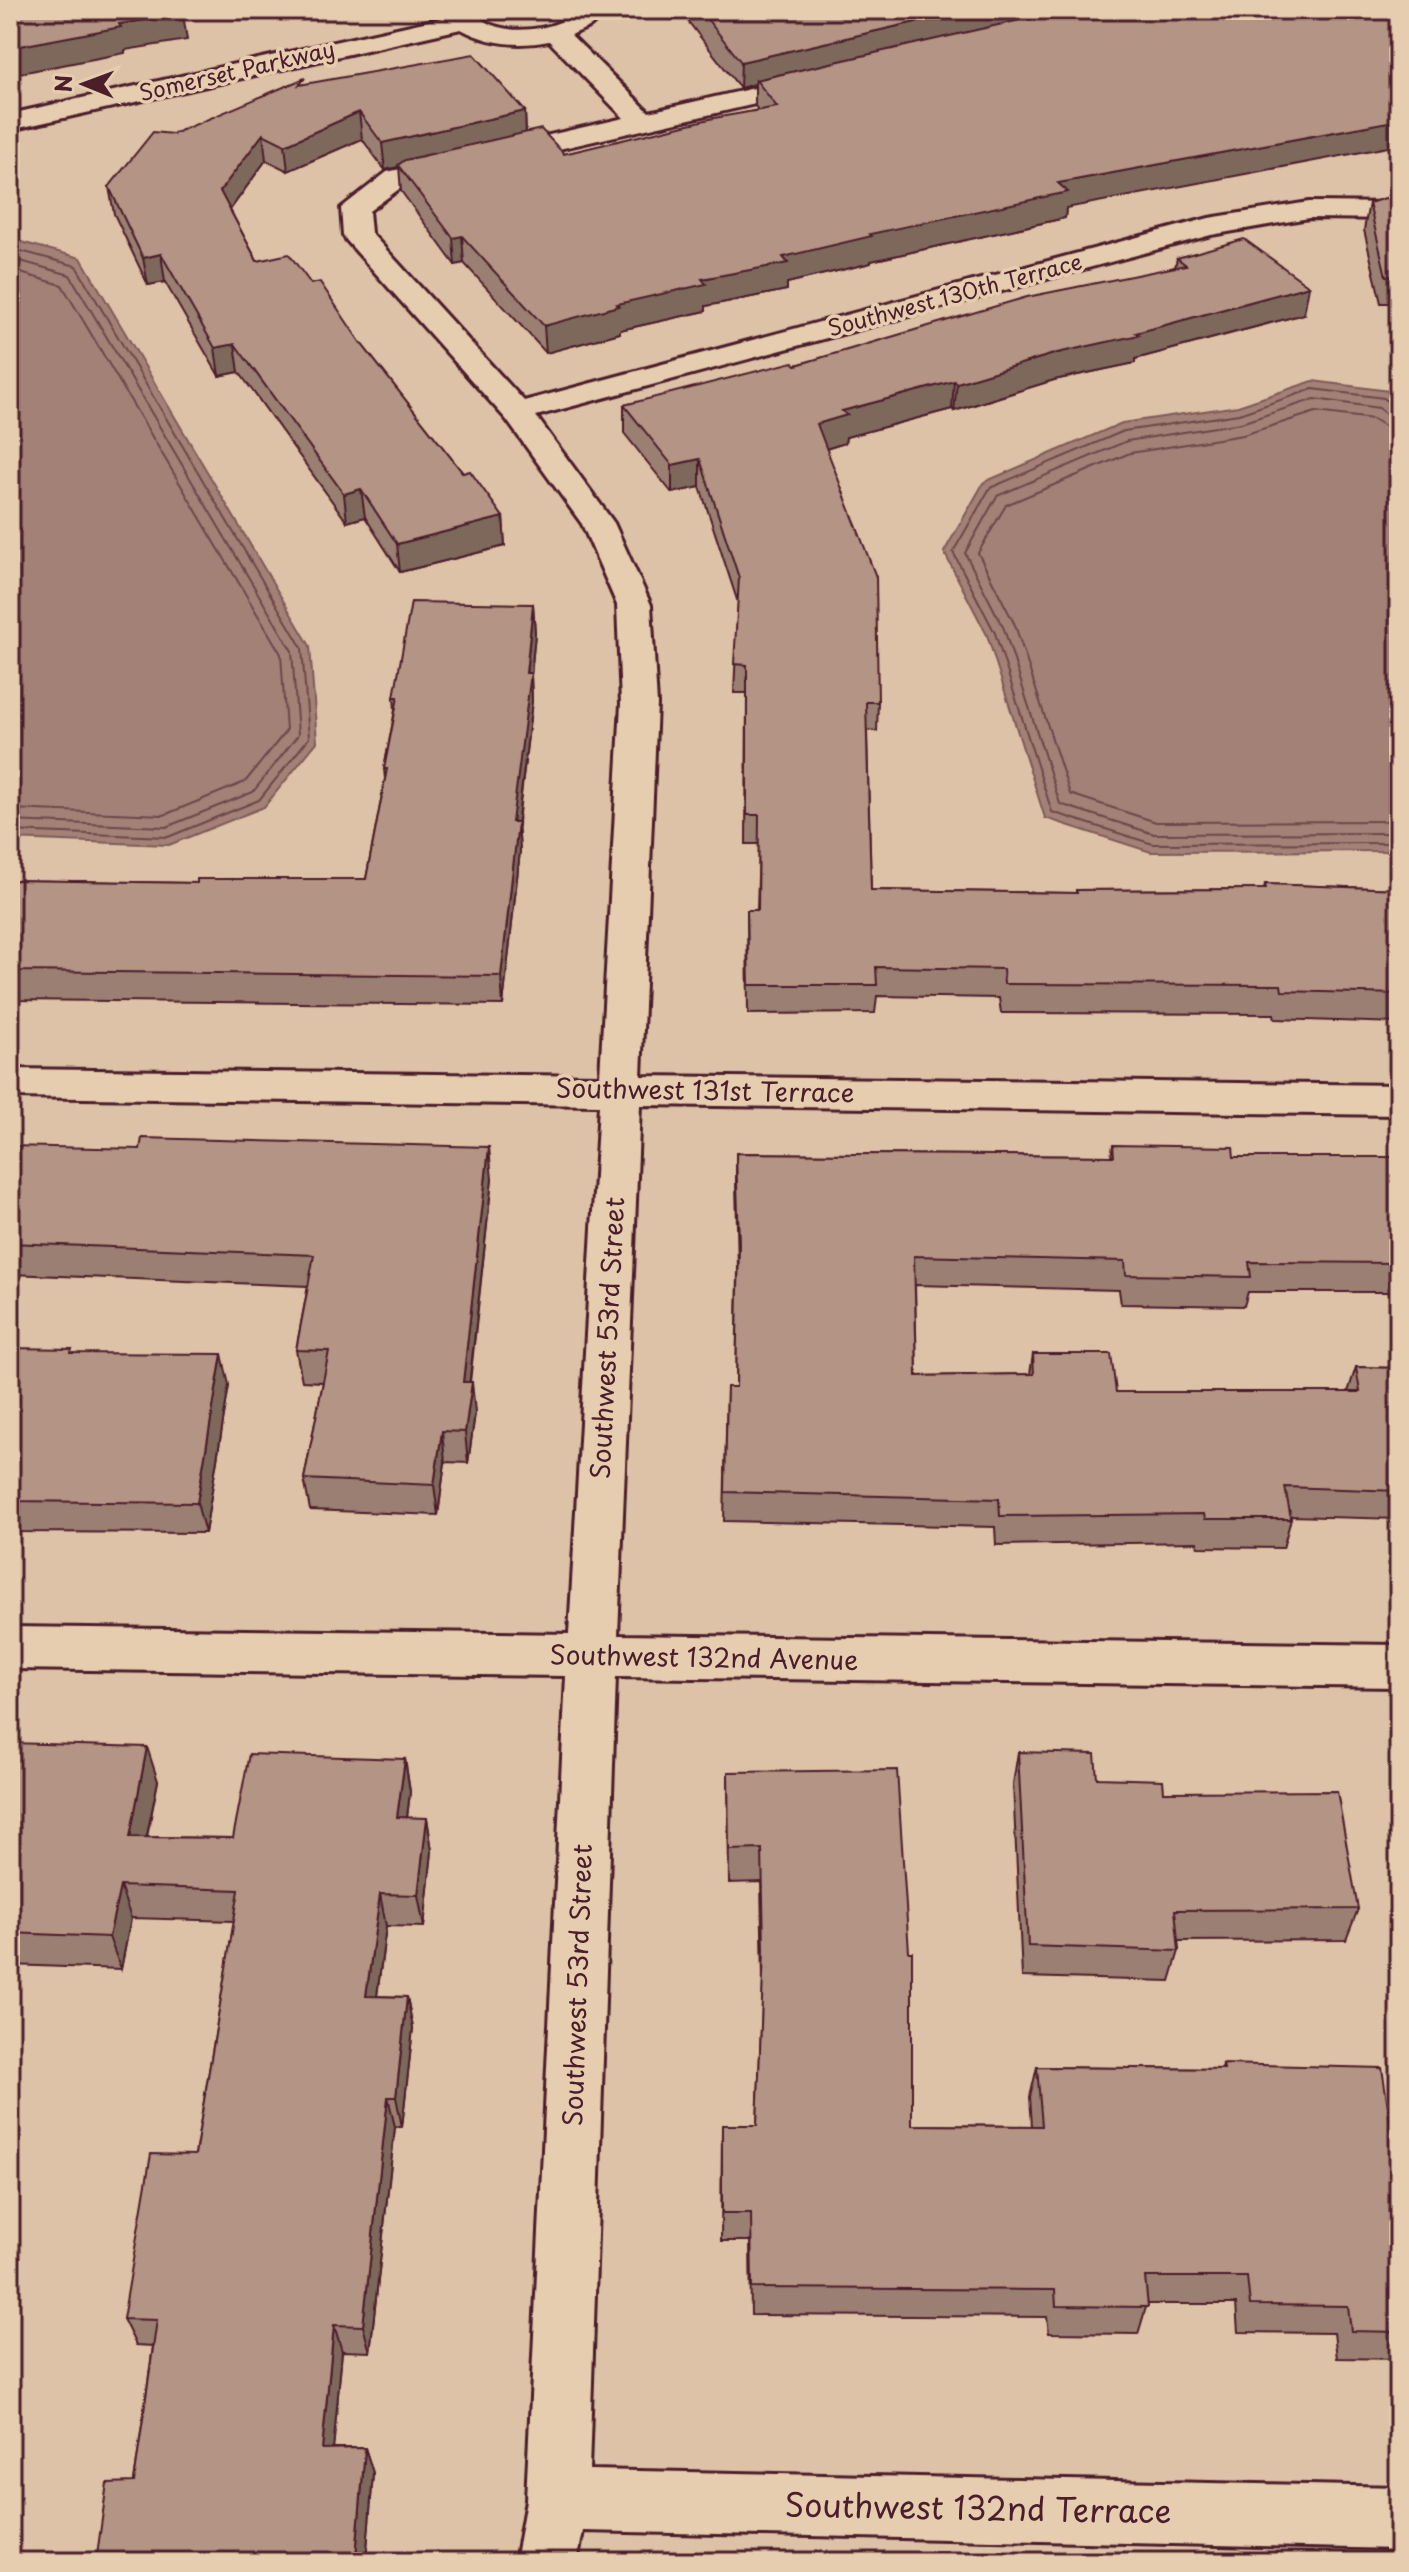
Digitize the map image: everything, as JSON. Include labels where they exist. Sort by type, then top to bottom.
[{"type":"street","points":[[461,15],[493,33],[535,36],[574,28],[587,20],[594,10]]},
{"type":"street","name":"Somerset Parkway","points":[[10,122],[461,15]]},
{"type":"street","points":[[555,33],[644,123],[830,79]]},
{"type":"street","name":"Southwest 53rd Street","points":[[546,2562],[557,2500],[592,1657],[639,704],[634,605],[598,523],[517,412],[357,235],[355,208],[397,178],[644,123]]},
{"type":"street","name":"Southwest 130th Terrace","points":[[517,412],[1209,227],[1309,210],[1399,211]]},
{"type":"street","name":"Southwest 131st Terrace","points":[[10,1083],[1399,1100]]},
{"type":"street","name":"Southwest 132nd Avenue","points":[[10,1648],[1399,1666]]},
{"type":"street","name":"Southwest 132nd Terrace","points":[[557,2500],[1399,2518]]},
{"type":"water","points":[[10,239],[81,258],[310,646],[317,742],[264,807],[169,845],[10,839]]},
{"type":"water","points":[[1313,381],[1389,391],[1399,403],[1399,851],[1151,852],[1045,818],[987,635],[944,552],[984,482],[1122,423],[1238,406]]},
{"type":"building","points":[[10,10],[179,10],[183,14],[119,24],[121,27],[10,48]]},
{"type":"building","points":[[700,10],[968,10],[741,62]]},
{"type":"building","points":[[1064,10],[1399,10],[1399,120],[1058,183],[1068,192],[870,234],[872,236],[783,257],[788,263],[702,279],[706,284],[617,304],[619,306],[544,326],[462,236],[453,238],[398,165],[405,160],[541,129],[564,154],[714,118],[777,107],[756,80]]},
{"type":"building","points":[[474,54],[525,111],[382,143],[359,112],[285,145],[263,134],[220,191],[257,261],[289,254],[311,284],[320,282],[360,342],[463,473],[470,471],[503,517],[397,544],[361,489],[344,494],[235,344],[215,348],[161,254],[143,258],[109,187],[153,132],[173,134],[305,78],[299,85]]},
{"type":"building","points":[[1399,194],[1399,276],[1386,276],[1369,203]]},
{"type":"building","points":[[1244,239],[1309,286],[1136,333],[1139,335],[1057,353],[957,383],[954,381],[842,411],[847,415],[817,424],[876,577],[878,702],[866,702],[871,890],[1077,893],[1076,890],[1266,889],[1265,884],[1399,889],[1399,994],[1282,991],[1281,985],[1004,984],[1003,969],[876,967],[877,985],[749,985],[747,910],[758,910],[759,815],[747,815],[747,665],[734,664],[739,578],[700,459],[672,465],[624,405],[793,362],[796,365],[1027,297],[1186,265],[1177,258]]},
{"type":"building","points":[[411,602],[533,604],[526,673],[531,673],[512,822],[518,822],[501,976],[10,971],[10,880],[197,883],[197,879],[366,879],[387,769],[384,769],[398,697],[394,697]]},
{"type":"building","points":[[142,1138],[489,1147],[463,1382],[472,1382],[465,1432],[442,1431],[434,1485],[304,1479],[329,1351],[296,1350],[314,1255],[10,1243],[10,1146],[140,1149]]},
{"type":"building","points":[[1113,1145],[1233,1147],[1234,1157],[1399,1157],[1399,1263],[1249,1262],[1251,1277],[1126,1275],[1125,1261],[914,1256],[917,1376],[1034,1374],[1033,1354],[1111,1354],[1116,1392],[1360,1392],[1356,1367],[1399,1368],[1399,1491],[1285,1487],[1291,1519],[1205,1519],[1204,1514],[1000,1516],[999,1499],[725,1492],[727,1387],[736,1387],[739,1243],[736,1153],[1114,1156]]},
{"type":"building","points":[[10,1348],[72,1349],[71,1353],[222,1354],[197,1503],[10,1501]]},
{"type":"building","points":[[10,1743],[147,1747],[130,1837],[233,1838],[249,1754],[405,1759],[397,1817],[427,1818],[418,1895],[380,1894],[366,1996],[407,1997],[396,2097],[388,2097],[363,2326],[334,2325],[322,2449],[365,2448],[356,2556],[97,2555],[107,2483],[134,2482],[157,2320],[123,2319],[151,2154],[195,2155],[239,1890],[120,1886],[109,1937],[10,1933]]},
{"type":"building","points":[[1018,1752],[1095,1754],[1097,1778],[1163,1780],[1164,1792],[1337,1791],[1358,1909],[1175,1910],[1179,1951],[1028,1946]]},
{"type":"building","points":[[897,1770],[909,1952],[912,1952],[912,2125],[1042,2126],[1037,2067],[1224,2069],[1223,2064],[1382,2068],[1399,2178],[1399,2332],[1351,2331],[1348,2306],[1250,2305],[1247,2277],[1145,2277],[1148,2307],[1056,2306],[1055,2290],[752,2288],[751,2213],[722,2213],[722,2125],[757,2125],[764,1950],[762,1849],[729,1850],[728,1772]]}]
